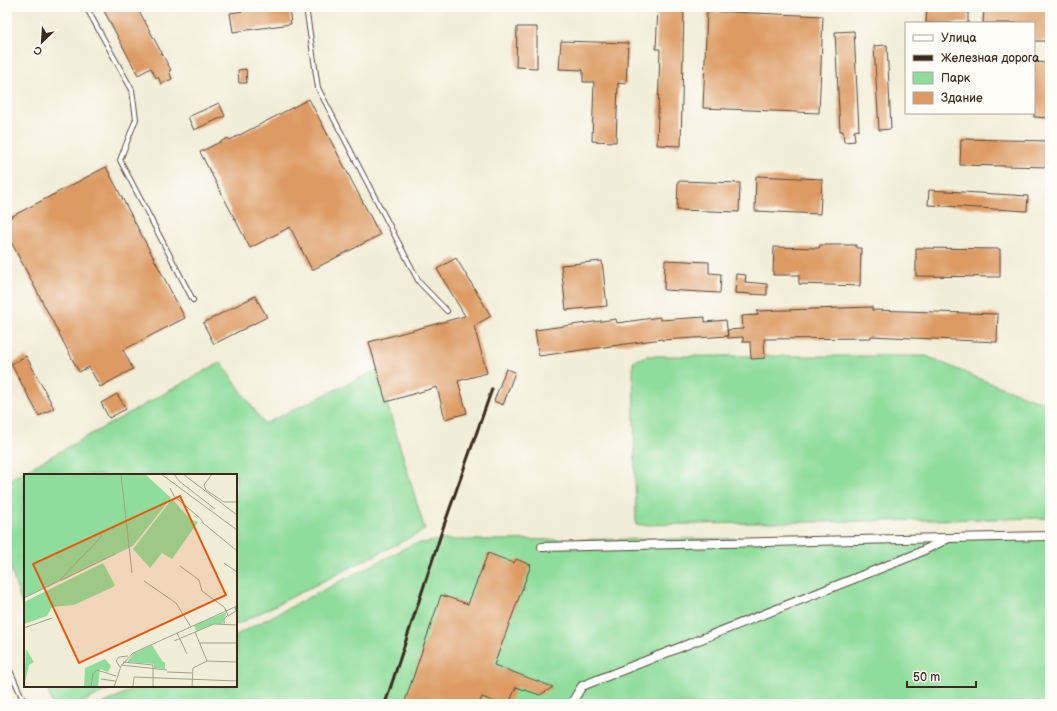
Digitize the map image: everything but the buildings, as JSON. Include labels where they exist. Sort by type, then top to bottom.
[{"type":"street","points":[[542,546],[1050,536]]},
{"type":"street","points":[[571,704],[582,686],[914,555],[949,538]]},
{"type":"lane","points":[[86,7],[132,90],[136,119],[120,160],[194,300]]},
{"type":"lane","points":[[306,7],[318,88],[419,282],[447,310]]},
{"type":"lane","points":[[7,664],[25,704]]},
{"type":"green space","points":[[647,356],[926,356],[980,379],[1050,404],[1050,518],[636,525],[633,361]]},
{"type":"green space","points":[[221,362],[264,424],[377,370],[425,530],[237,624],[237,474],[24,474],[24,612],[7,556],[7,481]]},
{"type":"green space","points":[[1050,536],[1050,704],[103,704],[136,687],[237,687],[237,634],[413,544],[443,540],[949,538]]},
{"type":"green space","points":[[47,687],[113,687],[79,704],[52,704]]},
{"type":"railway","points":[[385,704],[443,528],[492,389]]}]
